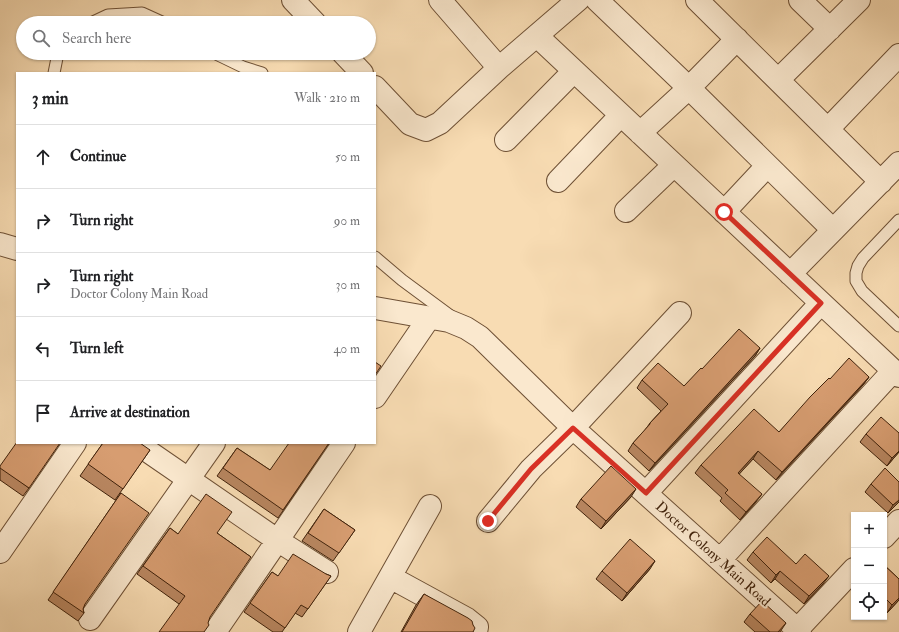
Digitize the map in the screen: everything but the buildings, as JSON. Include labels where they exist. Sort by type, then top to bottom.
[{"type":"street","points":[[293,0],[308,16]]},
{"type":"street","points":[[440,0],[499,68]]},
{"type":"street","points":[[376,88],[410,124],[426,130],[440,123],[499,68],[578,0]]},
{"type":"street","points":[[597,0],[833,230]]},
{"type":"street","points":[[697,0],[881,182]]},
{"type":"street","points":[[800,0],[830,29]]},
{"type":"street","points":[[778,80],[858,0]]},
{"type":"street","points":[[537,36],[896,373],[720,560]]},
{"type":"street","points":[[640,133],[689,88],[737,39]]},
{"type":"street","points":[[828,129],[899,55]]},
{"type":"street","points":[[350,60],[361,72]]},
{"type":"street","points":[[506,140],[574,71]]},
{"type":"street","points":[[558,180],[621,115]]},
{"type":"street","points":[[790,274],[899,163]]},
{"type":"street","points":[[626,211],[674,165]]},
{"type":"street","points":[[724,212],[767,166]]},
{"type":"street","points":[[0,244],[16,249]]},
{"type":"street","points":[[646,493],[821,303]]},
{"type":"street","name":"Doctor Colony Main Road","points":[[376,308],[449,321],[466,328],[480,337],[573,428],[797,631]]},
{"type":"street","points":[[488,521],[531,469],[573,428],[680,313]]},
{"type":"street","points":[[376,396],[429,318]]},
{"type":"street","points":[[0,552],[75,444]]},
{"type":"street","points":[[137,444],[277,540],[327,572]]},
{"type":"street","points":[[90,619],[213,444]]},
{"type":"street","points":[[215,632],[343,444]]},
{"type":"street","points":[[359,632],[430,506]]},
{"type":"street","points":[[887,534],[899,521]]},
{"type":"street","points":[[797,631],[851,572]]},
{"type":"street","points":[[390,577],[467,619],[476,627],[476,632]]},
{"type":"lane","points":[[104,16],[108,14],[142,14],[147,16]]},
{"type":"lane","points":[[54,72],[57,60]]},
{"type":"lane","points":[[228,60],[259,72]]},
{"type":"lane","points":[[899,220],[864,258],[858,266],[856,273],[856,281],[862,291],[899,326]]},
{"type":"lane","points":[[376,259],[466,328]]},
{"type":"route","points":[[488,521],[531,469],[573,428],[646,493],[821,303],[724,212]]}]
